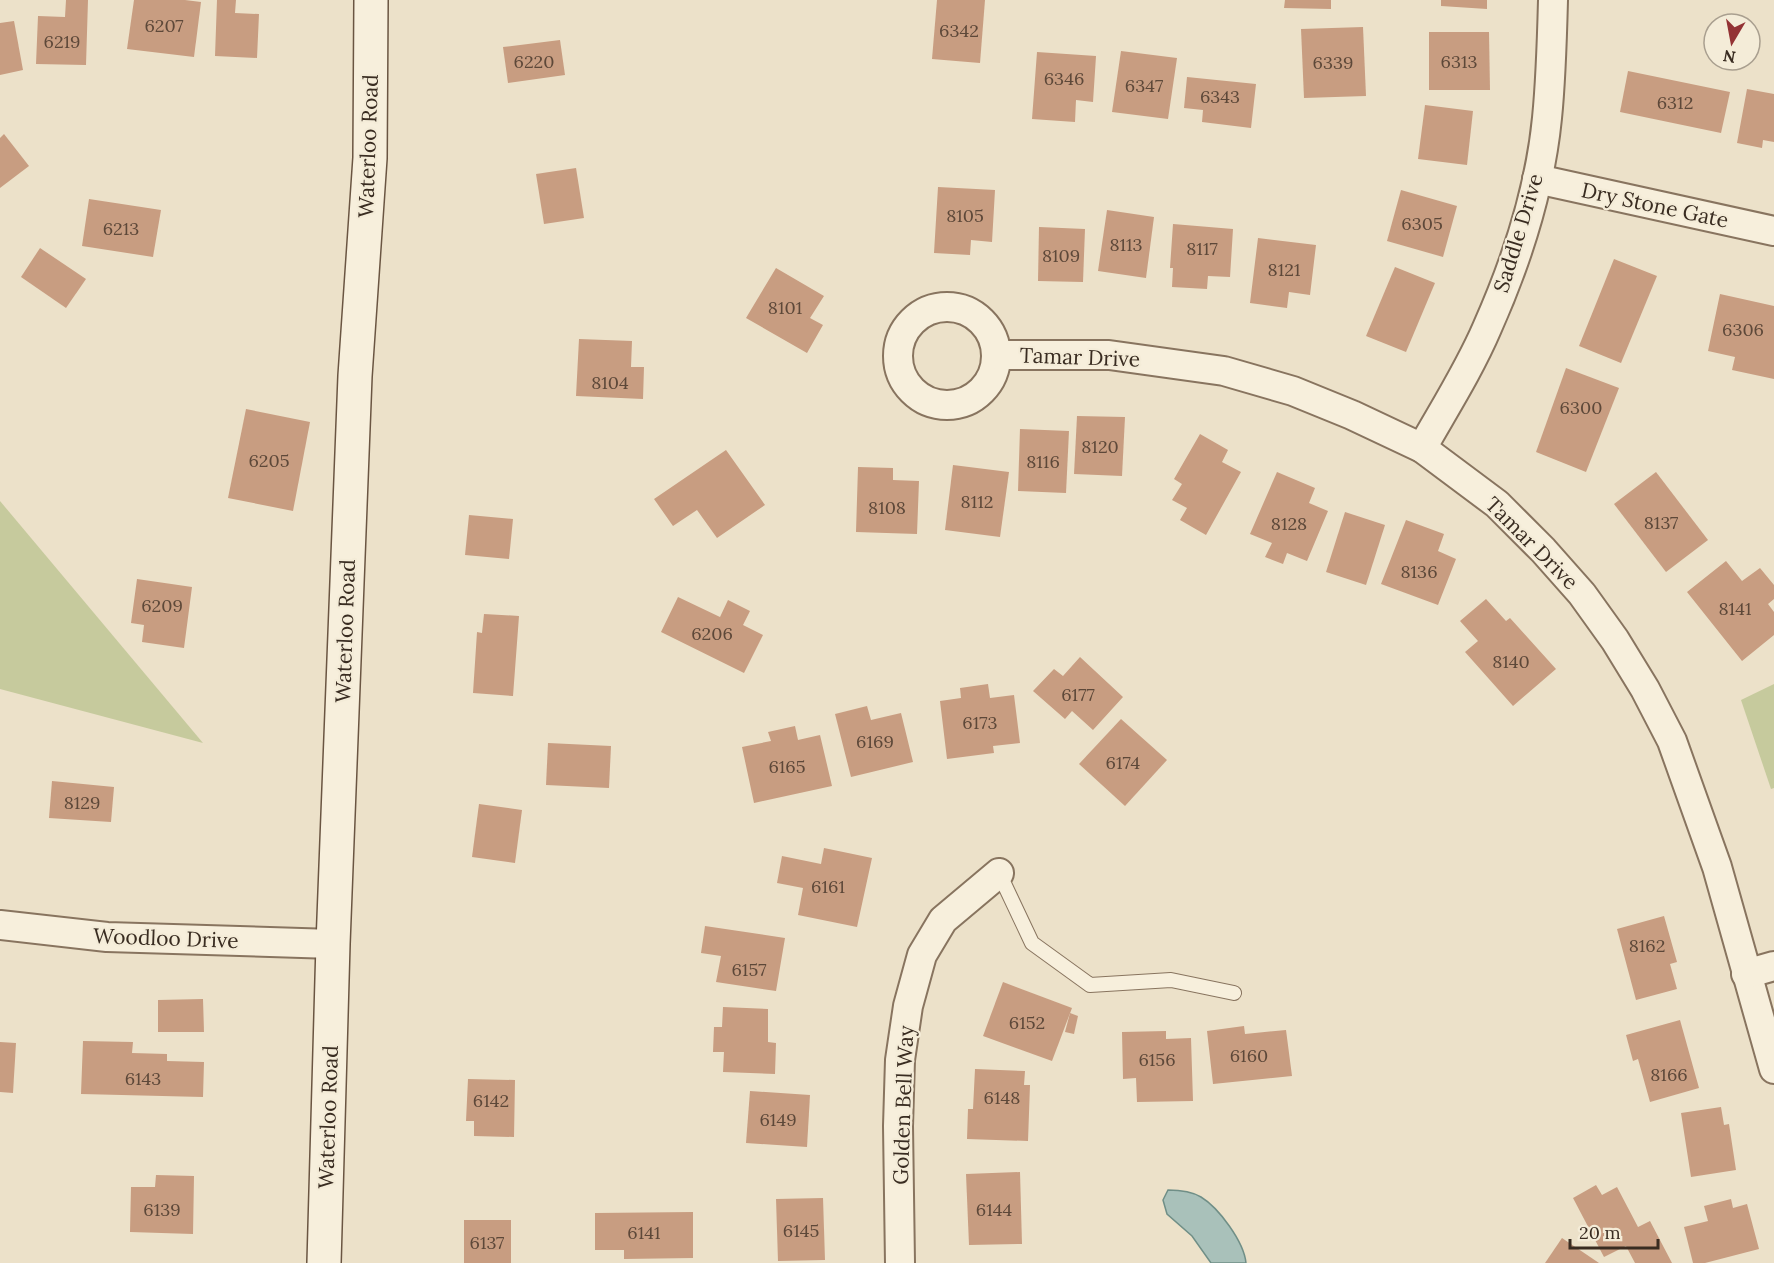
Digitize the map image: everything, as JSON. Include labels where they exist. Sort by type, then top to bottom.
[{"type":"main road","name":"Waterloo Road","points":[[324,1263],[333,944],[355,376],[370,158],[370,0]]},
{"type":"street","name":"Saddle Drive","points":[[1422,448],[1487,329],[1520,242],[1537,179],[1547,120],[1553,0]]},
{"type":"street","name":"Dry Stone Gate","points":[[1537,179],[1774,231]]},
{"type":"street","name":"Tamar Drive","points":[[997,355],[1109,355],[1224,371],[1293,390],[1352,414],[1422,448],[1497,504],[1543,550],[1582,594],[1646,689],[1672,741],[1717,867],[1774,1069]]},
{"type":"street","name":"Golden Bell Way","points":[[900,1263],[898,1115],[900,1060],[908,1006],[922,955],[943,920],[999,873]]},
{"type":"street","name":"Woodloo Drive","points":[[0,925],[107,937],[333,944]]},
{"type":"street","points":[[1746,974],[1774,966]]},
{"type":"lane","points":[[999,873],[1032,943],[1090,985],[1171,980],[1234,993]]},
{"type":"green space","points":[[0,501],[203,743],[0,689]]},
{"type":"green space","points":[[1774,684],[1774,788],[1771,789],[1741,700]]},
{"type":"water","points":[[1168,1190],[1193,1193],[1208,1202],[1223,1217],[1236,1236],[1246,1263],[1211,1263],[1192,1236],[1167,1214],[1163,1200]]},
{"type":"building","points":[[66,0],[88,0],[86,65],[36,64],[38,16],[65,17]]},
{"type":"building","points":[[134,0],[201,2],[194,57],[127,49]]},
{"type":"building","points":[[217,0],[236,0],[235,13],[259,14],[257,58],[215,56]]},
{"type":"building","points":[[937,0],[985,0],[980,63],[932,59]]},
{"type":"building","points":[[1285,0],[1331,0],[1331,9],[1284,8]]},
{"type":"building","points":[[1441,0],[1487,0],[1487,9],[1441,6]]},
{"type":"building","points":[[14,21],[23,70],[0,75],[0,23]]},
{"type":"building","points":[[1363,27],[1366,96],[1304,98],[1301,29]]},
{"type":"building","points":[[1429,32],[1489,32],[1490,90],[1429,90]]},
{"type":"building","points":[[560,40],[565,75],[508,83],[503,47]]},
{"type":"building","points":[[1121,51],[1177,58],[1168,119],[1112,112]]},
{"type":"building","points":[[1037,52],[1096,56],[1093,102],[1076,100],[1075,122],[1032,119]]},
{"type":"building","points":[[1628,71],[1730,92],[1721,133],[1620,112]]},
{"type":"building","points":[[1187,77],[1256,84],[1251,128],[1202,122],[1203,110],[1184,108]]},
{"type":"building","points":[[1747,89],[1774,94],[1774,142],[1763,140],[1762,148],[1737,143]]},
{"type":"building","points":[[1425,105],[1473,111],[1467,165],[1418,159]]},
{"type":"building","points":[[4,134],[29,166],[0,188],[0,138]]},
{"type":"building","points":[[576,168],[584,218],[544,224],[536,174]]},
{"type":"building","points":[[938,187],[995,190],[992,242],[971,240],[970,255],[934,253]]},
{"type":"building","points":[[1401,190],[1457,206],[1443,257],[1387,241]]},
{"type":"building","points":[[89,199],[161,210],[153,257],[82,246]]},
{"type":"building","points":[[1107,210],[1154,217],[1146,278],[1098,271]]},
{"type":"building","points":[[1173,224],[1233,229],[1230,277],[1208,276],[1207,289],[1172,287],[1173,268],[1170,268]]},
{"type":"building","points":[[1039,227],[1085,229],[1083,282],[1038,281]]},
{"type":"building","points":[[1258,238],[1316,245],[1310,295],[1289,292],[1287,308],[1250,303]]},
{"type":"building","points":[[40,248],[86,279],[66,308],[21,277]]},
{"type":"building","points":[[1614,259],[1657,276],[1621,363],[1579,346]]},
{"type":"building","points":[[1395,267],[1435,283],[1406,352],[1366,336]]},
{"type":"building","points":[[776,268],[824,296],[810,318],[823,325],[807,353],[746,318]]},
{"type":"building","points":[[1720,294],[1774,306],[1774,379],[1732,370],[1735,357],[1708,351]]},
{"type":"building","points":[[579,339],[632,341],[631,367],[644,367],[643,399],[576,396]]},
{"type":"building","points":[[1566,368],[1619,388],[1586,472],[1536,452]]},
{"type":"building","points":[[246,409],[310,422],[293,511],[228,498]]},
{"type":"building","points":[[1077,416],[1125,417],[1122,476],[1074,474]]},
{"type":"building","points":[[1020,429],[1069,431],[1066,493],[1018,491]]},
{"type":"building","points":[[1200,434],[1228,450],[1222,462],[1241,472],[1206,535],[1180,520],[1187,508],[1172,500],[1182,484],[1174,479]]},
{"type":"building","points":[[726,450],[765,505],[717,538],[697,510],[673,526],[654,499]]},
{"type":"building","points":[[953,465],[1009,472],[1000,537],[945,530]]},
{"type":"building","points":[[858,467],[893,468],[893,480],[919,481],[917,534],[856,532]]},
{"type":"building","points":[[1277,472],[1315,488],[1309,503],[1328,511],[1307,561],[1287,553],[1283,564],[1265,557],[1272,543],[1250,534]]},
{"type":"building","points":[[1656,472],[1708,540],[1666,572],[1614,504]]},
{"type":"building","points":[[1345,512],[1385,525],[1366,585],[1326,572]]},
{"type":"building","points":[[469,515],[513,519],[509,559],[465,555]]},
{"type":"building","points":[[1406,520],[1444,534],[1438,551],[1456,559],[1438,605],[1381,584]]},
{"type":"building","points":[[1726,561],[1742,581],[1760,568],[1774,585],[1774,599],[1768,604],[1774,612],[1774,635],[1742,661],[1687,592]]},
{"type":"building","points":[[137,579],[192,587],[184,648],[142,642],[144,625],[131,623]]},
{"type":"building","points":[[678,597],[720,617],[728,600],[750,611],[743,625],[763,635],[744,673],[661,632]]},
{"type":"building","points":[[1486,599],[1506,621],[1510,618],[1556,669],[1513,706],[1465,652],[1478,641],[1460,621]]},
{"type":"building","points":[[484,614],[519,616],[513,696],[473,693],[477,632],[482,633]]},
{"type":"building","points":[[1080,657],[1123,697],[1093,730],[1072,711],[1065,719],[1033,691],[1054,669],[1063,676]]},
{"type":"building","points":[[988,684],[990,698],[1014,695],[1020,743],[993,746],[994,753],[947,759],[940,701],[961,698],[960,688]]},
{"type":"building","points":[[867,706],[871,720],[901,713],[913,762],[851,777],[835,714]]},
{"type":"building","points":[[1121,719],[1167,760],[1125,806],[1079,764]]},
{"type":"building","points":[[795,726],[798,740],[820,735],[832,786],[754,803],[742,747],[771,741],[768,732]]},
{"type":"building","points":[[548,743],[611,746],[609,788],[546,785]]},
{"type":"building","points":[[52,781],[114,787],[111,822],[49,818]]},
{"type":"building","points":[[479,804],[522,810],[515,863],[472,857]]},
{"type":"building","points":[[824,848],[872,858],[857,927],[798,915],[803,888],[777,883],[782,856],[821,864]]},
{"type":"building","points":[[1664,916],[1677,962],[1670,964],[1677,989],[1636,1000],[1617,929]]},
{"type":"building","points":[[705,926],[785,938],[776,991],[716,982],[721,956],[701,953]]},
{"type":"building","points":[[1003,982],[1072,1008],[1052,1061],[983,1036]]},
{"type":"building","points":[[203,999],[204,1032],[158,1032],[158,1000]]},
{"type":"building","points":[[723,1007],[768,1009],[768,1042],[776,1043],[775,1074],[723,1072],[724,1052],[713,1052],[714,1027],[722,1027]]},
{"type":"building","points":[[1070,1013],[1078,1016],[1074,1034],[1065,1032]]},
{"type":"building","points":[[1680,1020],[1699,1088],[1650,1102],[1638,1059],[1633,1061],[1626,1035]]},
{"type":"building","points":[[1244,1026],[1245,1034],[1286,1030],[1292,1076],[1213,1084],[1207,1031]]},
{"type":"building","points":[[1166,1031],[1166,1039],[1191,1038],[1193,1101],[1137,1102],[1136,1078],[1123,1079],[1122,1032]]},
{"type":"building","points":[[83,1041],[133,1042],[132,1053],[167,1054],[167,1061],[204,1062],[203,1097],[81,1094]]},
{"type":"building","points":[[0,1042],[16,1043],[13,1093],[0,1092]]},
{"type":"building","points":[[975,1069],[1025,1071],[1024,1085],[1030,1085],[1028,1141],[967,1139],[968,1109],[973,1109]]},
{"type":"building","points":[[468,1079],[515,1080],[514,1137],[474,1136],[474,1121],[466,1121]]},
{"type":"building","points":[[750,1091],[810,1095],[807,1147],[746,1143]]},
{"type":"building","points":[[1721,1107],[1724,1125],[1729,1124],[1736,1170],[1691,1177],[1681,1113]]},
{"type":"building","points":[[1020,1172],[1022,1244],[969,1245],[966,1174]]},
{"type":"building","points":[[156,1175],[194,1176],[193,1234],[130,1232],[131,1187],[155,1187]]},
{"type":"building","points":[[1596,1185],[1602,1195],[1617,1187],[1638,1227],[1650,1221],[1672,1263],[1635,1263],[1626,1246],[1604,1257],[1573,1198]]},
{"type":"building","points":[[823,1198],[825,1260],[778,1261],[776,1199]]},
{"type":"building","points":[[1731,1199],[1733,1208],[1747,1204],[1759,1249],[1705,1263],[1693,1263],[1684,1227],[1708,1221],[1704,1206]]},
{"type":"building","points":[[693,1212],[693,1258],[624,1259],[624,1250],[595,1250],[595,1213]]},
{"type":"building","points":[[464,1220],[511,1220],[511,1263],[464,1263]]},
{"type":"building","points":[[1562,1238],[1599,1263],[1545,1263]]}]
